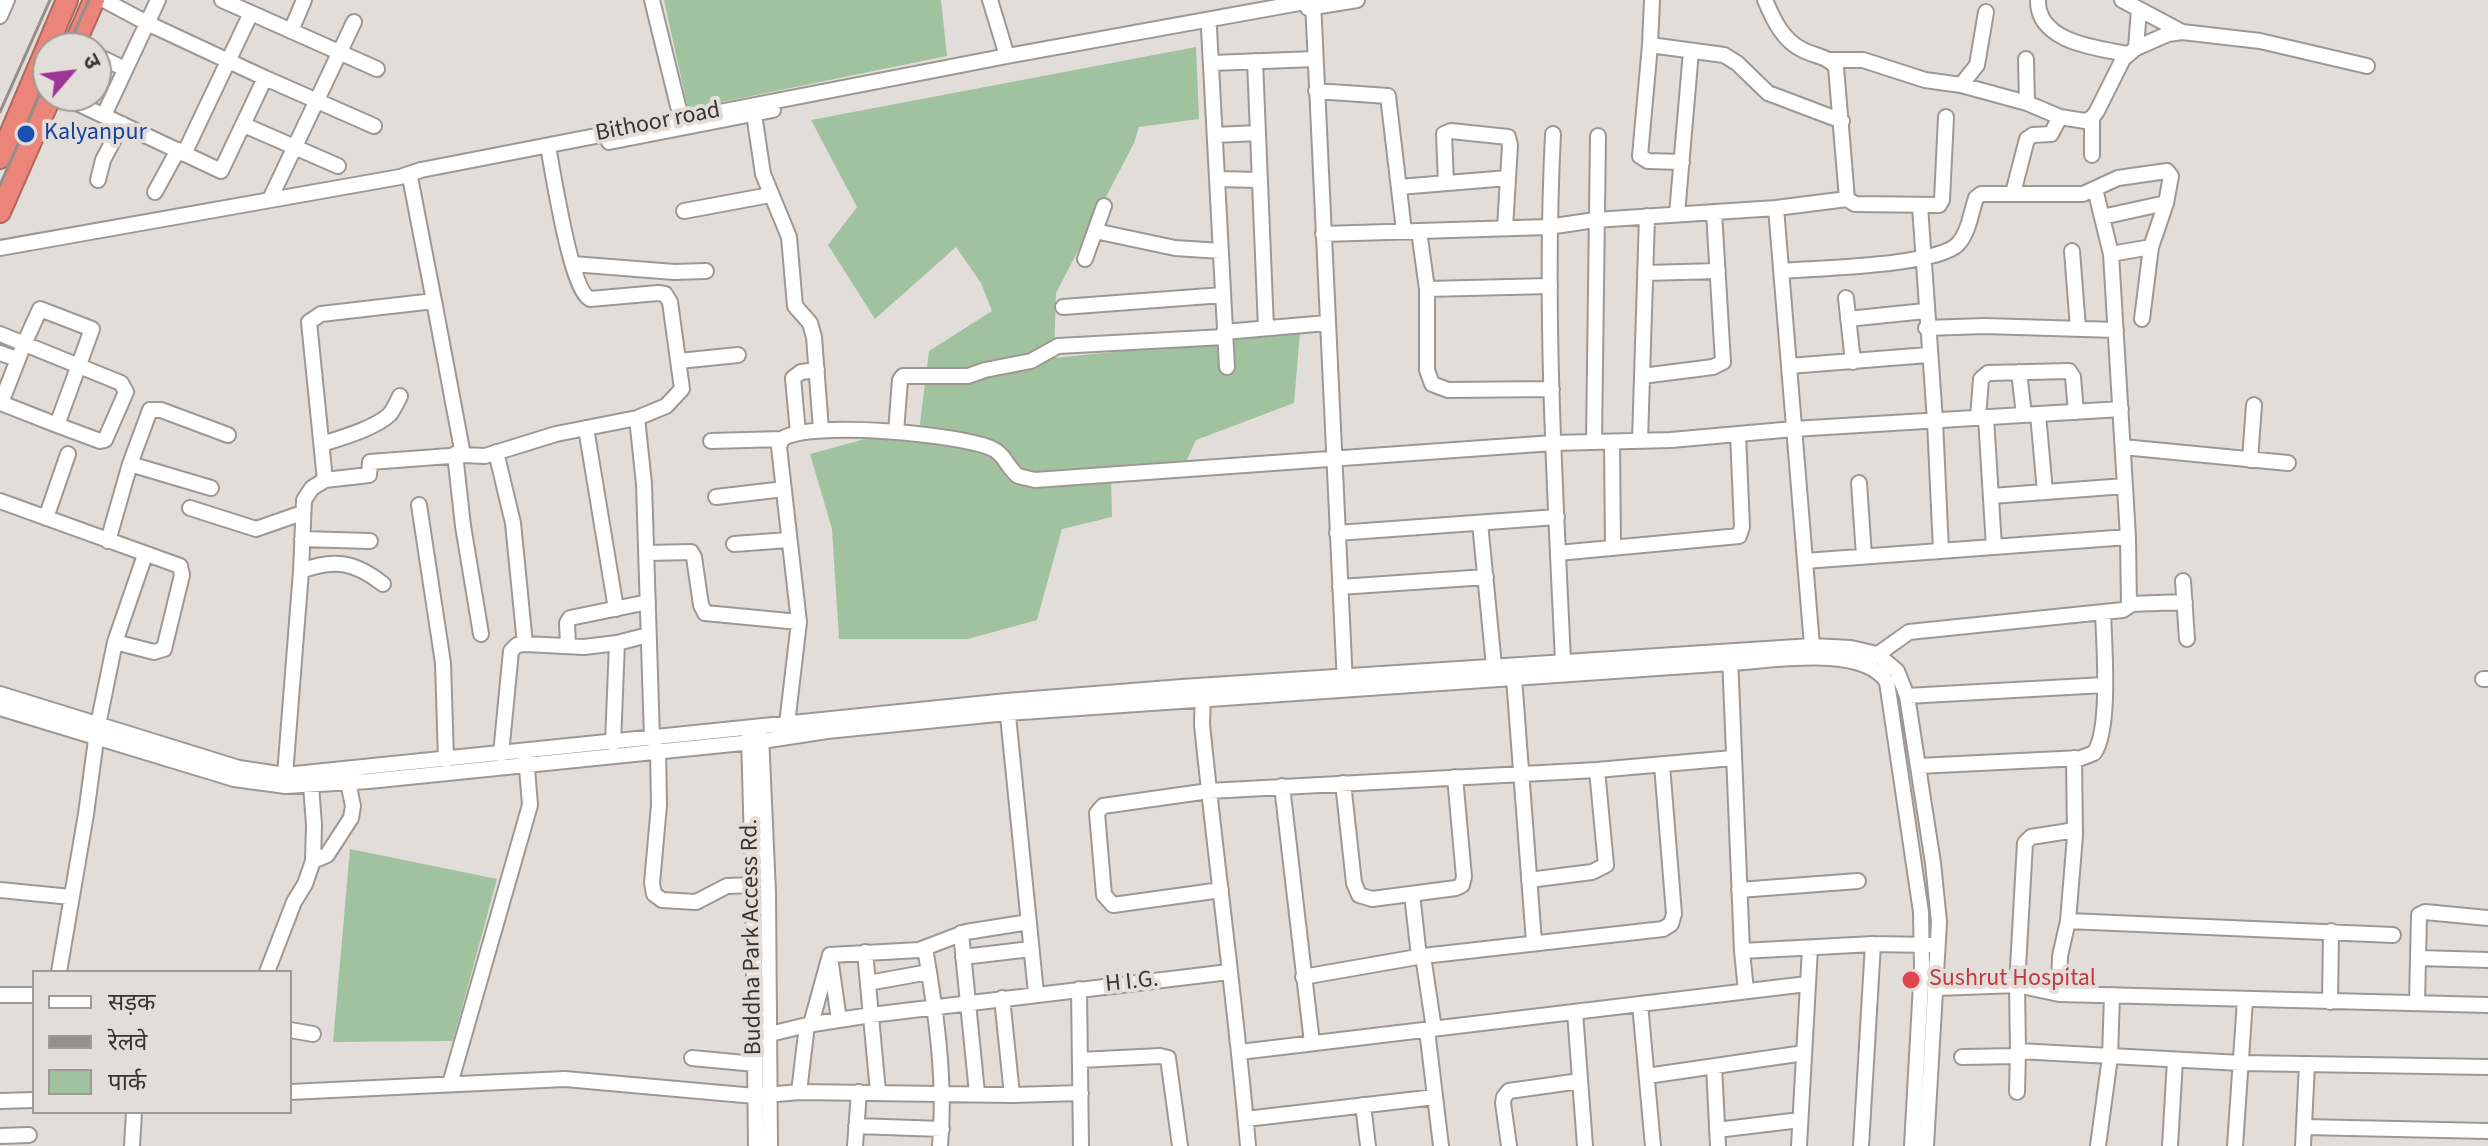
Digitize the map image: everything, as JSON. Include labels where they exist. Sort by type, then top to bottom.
[{"type":"highway","points":[[0,158],[67,0]]},
{"type":"highway","points":[[82,32],[94,0]]},
{"type":"highway","points":[[0,212],[44,112]]},
{"type":"street","points":[[0,16],[7,0]]},
{"type":"street","points":[[104,0],[229,62],[374,126]]},
{"type":"street","points":[[104,115],[158,0]]},
{"type":"street","points":[[222,0],[377,69]]},
{"type":"street","points":[[291,31],[304,0]]},
{"type":"street","points":[[652,0],[681,118]]},
{"type":"street","points":[[990,0],[1007,56]]},
{"type":"street","points":[[481,634],[463,526],[459,454],[434,301],[405,177],[422,178],[1209,28],[1314,3],[1357,0]]},
{"type":"street","points":[[1652,0],[1640,156],[1648,161],[1682,162]]},
{"type":"street","points":[[1765,0],[1789,40],[1799,49],[1831,60],[1859,59],[1925,80],[1961,85],[2027,103],[2060,117],[2081,121],[2092,118]]},
{"type":"street","points":[[2038,0],[2042,20],[2056,34],[2132,51]]},
{"type":"street","points":[[2122,0],[2182,32]]},
{"type":"street","name":"Bithoor road","points":[[0,248],[405,177],[435,167],[681,118],[1290,2],[1314,3]]},
{"type":"street","points":[[1314,3],[1345,683]]},
{"type":"street","points":[[2132,51],[2139,9]]},
{"type":"street","points":[[1961,85],[1977,65],[1986,12]]},
{"type":"street","points":[[155,192],[181,152],[251,13]]},
{"type":"street","points":[[270,199],[354,22]]},
{"type":"street","points":[[1209,28],[1227,367]]},
{"type":"street","points":[[2092,155],[2092,118],[2118,66],[2132,51],[2158,37],[2182,32],[2260,41],[2367,66]]},
{"type":"street","points":[[1650,45],[1724,55],[1737,63],[1768,93],[1842,121]]},
{"type":"street","points":[[1677,214],[1691,51]]},
{"type":"street","points":[[1212,63],[1315,59]]},
{"type":"street","points":[[2026,59],[2027,103]]},
{"type":"street","points":[[1831,60],[1838,71],[1847,199]]},
{"type":"street","points":[[1255,61],[1266,328]]},
{"type":"street","points":[[112,63],[125,69]]},
{"type":"street","points":[[97,112],[221,171],[265,78]]},
{"type":"street","points":[[1316,91],[1388,96],[1399,187],[1427,289],[1427,370],[1432,384],[1448,390],[1552,389]]},
{"type":"street","points":[[754,114],[763,174],[791,245],[793,299],[797,311],[812,329],[821,430]]},
{"type":"street","points":[[1323,234],[1548,227],[1595,220],[1776,208],[1847,199],[1855,204],[1936,206],[1942,200],[1946,117]]},
{"type":"street","points":[[2013,193],[2027,139],[2033,135],[2051,134],[2060,117]]},
{"type":"street","points":[[98,180],[103,160],[122,124]]},
{"type":"street","points":[[244,125],[338,166]]},
{"type":"street","points":[[1446,183],[1443,137],[1451,131],[1508,137],[1505,228]]},
{"type":"street","points":[[1215,135],[1258,133]]},
{"type":"street","points":[[1553,134],[1548,227],[1553,443],[1563,661]]},
{"type":"street","points":[[1594,442],[1598,136]]},
{"type":"street","points":[[285,775],[301,571],[302,513],[306,494],[325,480],[369,475],[370,462],[459,454],[479,456],[637,418],[660,409],[680,394],[683,382],[670,302],[665,294],[598,299],[586,298],[581,291],[549,152]]},
{"type":"street","points":[[1782,271],[1922,258],[1946,251],[1959,243],[1965,234],[1978,195],[2076,194],[2118,178],[2167,171],[2171,176],[2166,203],[2151,247],[2142,319]]},
{"type":"street","points":[[1399,187],[1508,178]]},
{"type":"street","points":[[1217,179],[1260,180]]},
{"type":"street","points":[[2095,189],[2111,254],[2128,537],[2129,604]]},
{"type":"street","points":[[684,211],[770,195]]},
{"type":"street","points":[[2102,217],[2166,203]]},
{"type":"street","points":[[1085,259],[1104,206]]},
{"type":"street","points":[[1920,206],[1941,551]]},
{"type":"street","points":[[1776,208],[1812,646]]},
{"type":"street","points":[[1642,376],[1713,367],[1723,362],[1714,212]]},
{"type":"street","points":[[1640,441],[1647,216]]},
{"type":"street","points":[[1095,231],[1175,248],[1221,251]]},
{"type":"street","points":[[2111,254],[2151,247]]},
{"type":"street","points":[[2072,251],[2078,328]]},
{"type":"street","points":[[573,264],[674,272],[706,271]]},
{"type":"street","points":[[1645,273],[1718,271]]},
{"type":"street","points":[[1427,289],[1550,286]]},
{"type":"street","points":[[1063,307],[1223,295]]},
{"type":"street","points":[[1846,298],[1853,362]]},
{"type":"street","points":[[325,480],[310,319],[321,314],[434,301]]},
{"type":"street","points":[[0,334],[24,344],[79,366],[121,383],[126,392],[105,440],[100,441],[57,425],[1,403],[17,359],[24,344],[40,309],[89,327],[93,334],[79,366],[57,425]]},
{"type":"street","points":[[1848,319],[1925,311]]},
{"type":"street","points":[[896,432],[900,380],[903,376],[968,376],[1031,361],[1058,346],[1224,335],[1327,323]]},
{"type":"street","points":[[1926,328],[1985,326],[2116,330]]},
{"type":"street","points":[[0,353],[17,359]]},
{"type":"street","points":[[679,361],[738,355]]},
{"type":"street","points":[[1789,366],[1928,355]]},
{"type":"street","points":[[798,433],[793,378],[801,372],[817,370]]},
{"type":"street","points":[[2019,372],[2031,415],[2045,492]]},
{"type":"street","points":[[1994,547],[1992,496],[1982,418],[1982,376],[1988,373],[2071,372],[2076,412]]},
{"type":"street","points":[[322,444],[384,418],[391,413],[400,396]]},
{"type":"street","points":[[2250,460],[2254,405]]},
{"type":"street","points":[[108,541],[147,413],[152,409],[161,410],[228,435]]},
{"type":"street","points":[[711,441],[782,439],[821,430],[896,432],[989,447],[1002,455],[1012,472],[1024,479],[2121,409]]},
{"type":"street","points":[[637,418],[644,484],[648,635],[659,805],[652,883],[654,894],[662,900],[696,902],[727,886],[753,885]]},
{"type":"street","points":[[586,428],[616,609]]},
{"type":"street","points":[[1558,553],[1734,538],[1741,534],[1738,434]]},
{"type":"street","points":[[782,439],[779,447],[799,622],[787,724]]},
{"type":"street","points":[[1612,442],[1613,548]]},
{"type":"street","points":[[2123,447],[2288,463]]},
{"type":"street","points":[[496,452],[513,523],[525,644]]},
{"type":"street","points":[[46,518],[68,454]]},
{"type":"street","points":[[130,464],[211,488]]},
{"type":"street","points":[[1859,483],[1864,556]]},
{"type":"street","points":[[1992,496],[2125,486]]},
{"type":"street","points":[[716,497],[784,489]]},
{"type":"street","points":[[0,501],[178,565],[182,572],[165,647],[157,652],[115,642]]},
{"type":"street","points":[[419,505],[443,663],[446,760]]},
{"type":"street","points":[[190,508],[256,529],[302,513]]},
{"type":"street","points":[[1337,533],[1557,517]]},
{"type":"street","points":[[1480,523],[1494,666]]},
{"type":"street","points":[[1805,561],[2128,537]]},
{"type":"street","points":[[302,539],[370,541]]},
{"type":"street","points":[[734,544],[788,540]]},
{"type":"street","points":[[646,553],[686,551],[693,554],[705,613],[799,622]]},
{"type":"street","points":[[59,970],[97,730],[115,642],[145,555]]},
{"type":"street","points":[[301,571],[320,563],[335,563],[361,569],[383,584]]},
{"type":"street","points":[[1340,587],[1486,577]]},
{"type":"street","points":[[2183,581],[2187,639]]},
{"type":"street","points":[[568,645],[568,619],[648,602]]},
{"type":"street","points":[[1865,664],[1909,632],[2123,610],[2129,604],[2185,602]]},
{"type":"street","points":[[1918,766],[2074,758],[2088,756],[2097,749],[2101,739],[2104,685],[2103,612]]},
{"type":"street","points":[[501,754],[511,651],[517,645],[584,647],[648,635]]},
{"type":"street","points":[[613,743],[617,643]]},
{"type":"street","points":[[755,735],[787,724],[1345,683],[1514,678],[1812,646],[1851,648],[1877,654],[1897,671],[1907,696],[1938,905],[1937,988],[1926,1146]]},
{"type":"street","points":[[1345,683],[1563,661],[1730,657],[1838,659],[1865,664],[1882,674],[1890,694],[1919,888],[1922,945],[1912,1146]]},
{"type":"street","points":[[1730,657],[1746,991]]},
{"type":"street","points":[[1514,678],[1534,942]]},
{"type":"street","points":[[1907,696],[2104,685]]},
{"type":"street","points":[[1203,693],[1209,791],[1248,1146]]},
{"type":"street","points":[[0,694],[234,779],[286,786],[348,782],[655,744],[827,731],[1007,707]]},
{"type":"street","points":[[1007,707],[1036,993]]},
{"type":"street","points":[[0,708],[239,768],[285,775],[501,754],[526,758],[613,743],[655,744]]},
{"type":"street","name":"Buddha Park Access Rd.","points":[[755,735],[755,1064],[770,1146]]},
{"type":"street","name":"Buddha Park Access Rd.","points":[[755,735],[768,892],[770,1034],[756,1146]]},
{"type":"street","points":[[450,1084],[530,805],[526,758]]},
{"type":"street","points":[[1221,890],[1113,905],[1104,895],[1099,809],[1209,791],[1597,770],[1733,758]]},
{"type":"street","points":[[2059,994],[2060,956],[2068,921],[2075,830],[2074,758]]},
{"type":"street","points":[[1303,977],[1421,957],[1663,929],[1673,922],[1662,765]]},
{"type":"street","points":[[1529,880],[1592,872],[1606,865],[1597,770]]},
{"type":"street","points":[[1343,783],[1357,892],[1361,897],[1372,899],[1456,888],[1463,882],[1455,777]]},
{"type":"street","points":[[313,861],[327,855],[351,818],[353,806],[348,782]]},
{"type":"street","points":[[268,970],[313,861],[311,785]]},
{"type":"street","points":[[1282,786],[1312,1043]]},
{"type":"street","points":[[2017,1092],[2017,985],[2025,843],[2031,837],[2075,830]]},
{"type":"street","points":[[1739,890],[1858,881]]},
{"type":"street","points":[[0,890],[71,897]]},
{"type":"street","points":[[1412,894],[1430,1029],[1441,1146]]},
{"type":"street","points":[[2417,1003],[2418,919],[2421,913],[2488,918]]},
{"type":"street","points":[[2068,921],[2393,935]]},
{"type":"street","points":[[830,955],[905,952],[925,948],[961,933],[1029,922]]},
{"type":"street","points":[[2330,1002],[2331,931]]},
{"type":"street","points":[[961,933],[977,1093]]},
{"type":"street","points":[[1861,1146],[1873,944]]},
{"type":"street","points":[[1742,951],[1873,944],[1938,945]]},
{"type":"street","points":[[925,948],[941,1093],[940,1146]]},
{"type":"street","points":[[1799,1146],[1810,948]]},
{"type":"street","points":[[963,957],[1031,949]]},
{"type":"street","points":[[865,952],[878,1092]]},
{"type":"street","points":[[830,955],[839,1020]]},
{"type":"street","points":[[799,1092],[809,1025],[830,955]]},
{"type":"street","points":[[2418,958],[2488,960]]},
{"type":"street","points":[[868,983],[929,972]]},
{"type":"street","name":"H I.G.","points":[[770,1034],[871,1015],[1229,972]]},
{"type":"street","points":[[1240,1052],[1807,984]]},
{"type":"street","points":[[1937,988],[2017,985],[2059,994],[2488,1005]]},
{"type":"street","points":[[1079,989],[1081,1146]]},
{"type":"street","points":[[0,995],[32,995]]},
{"type":"street","points":[[2098,1146],[2110,1057],[2112,995]]},
{"type":"street","points":[[1002,998],[1012,1095]]},
{"type":"street","points":[[2235,1146],[2245,1000]]},
{"type":"street","points":[[1640,1004],[1653,1146]]},
{"type":"street","points":[[1575,1012],[1585,1146]]},
{"type":"street","points":[[292,1030],[313,1034]]},
{"type":"street","points":[[1647,1076],[1804,1053]]},
{"type":"street","points":[[1962,1057],[2018,1054],[2241,1063],[2488,1067]]},
{"type":"street","points":[[692,1058],[755,1064]]},
{"type":"street","points":[[1080,1060],[1168,1058],[1180,1146]]},
{"type":"street","points":[[2170,1146],[2175,1060]]},
{"type":"street","points":[[2303,1146],[2307,1064]]},
{"type":"street","points":[[1714,1066],[1718,1146]]},
{"type":"street","points":[[292,1092],[518,1080],[587,1080],[762,1096],[799,1092],[1081,1093]]},
{"type":"street","points":[[1509,1146],[1503,1103],[1509,1091],[1580,1081]]},
{"type":"street","points":[[855,1146],[859,1092]]},
{"type":"street","points":[[1246,1119],[1435,1097]]},
{"type":"street","points":[[0,1101],[32,1100]]},
{"type":"street","points":[[1363,1105],[1368,1146]]},
{"type":"street","points":[[132,1146],[134,1114]]},
{"type":"street","points":[[1717,1130],[1800,1120]]},
{"type":"street","points":[[856,1126],[942,1129]]},
{"type":"street","points":[[2304,1127],[2426,1138],[2488,1131]]},
{"type":"street","points":[[0,1136],[29,1135]]},
{"type":"green space","points":[[664,0],[941,0],[947,56],[688,109]]},
{"type":"green space","points":[[1196,47],[1199,119],[1139,127],[1134,143],[1056,293],[1054,358],[1300,333],[1294,403],[1196,440],[1183,469],[1111,476],[1112,517],[1062,529],[1037,620],[968,639],[839,639],[832,529],[810,454],[891,432],[919,432],[929,351],[992,311],[981,283],[956,247],[875,319],[828,245],[857,207],[811,120]]},
{"type":"green space","points":[[350,849],[497,879],[453,1041],[333,1042]]},
{"type":"railway","points":[[0,112],[50,0]]},
{"type":"railway","points":[[74,32],[89,0]]},
{"type":"railway","points":[[0,185],[32,112]]},
{"type":"place","name":"Kalyanpur","points":[[26,134]]},
{"type":"place","name":"Sushrut Hospital","points":[[1911,980]]}]
